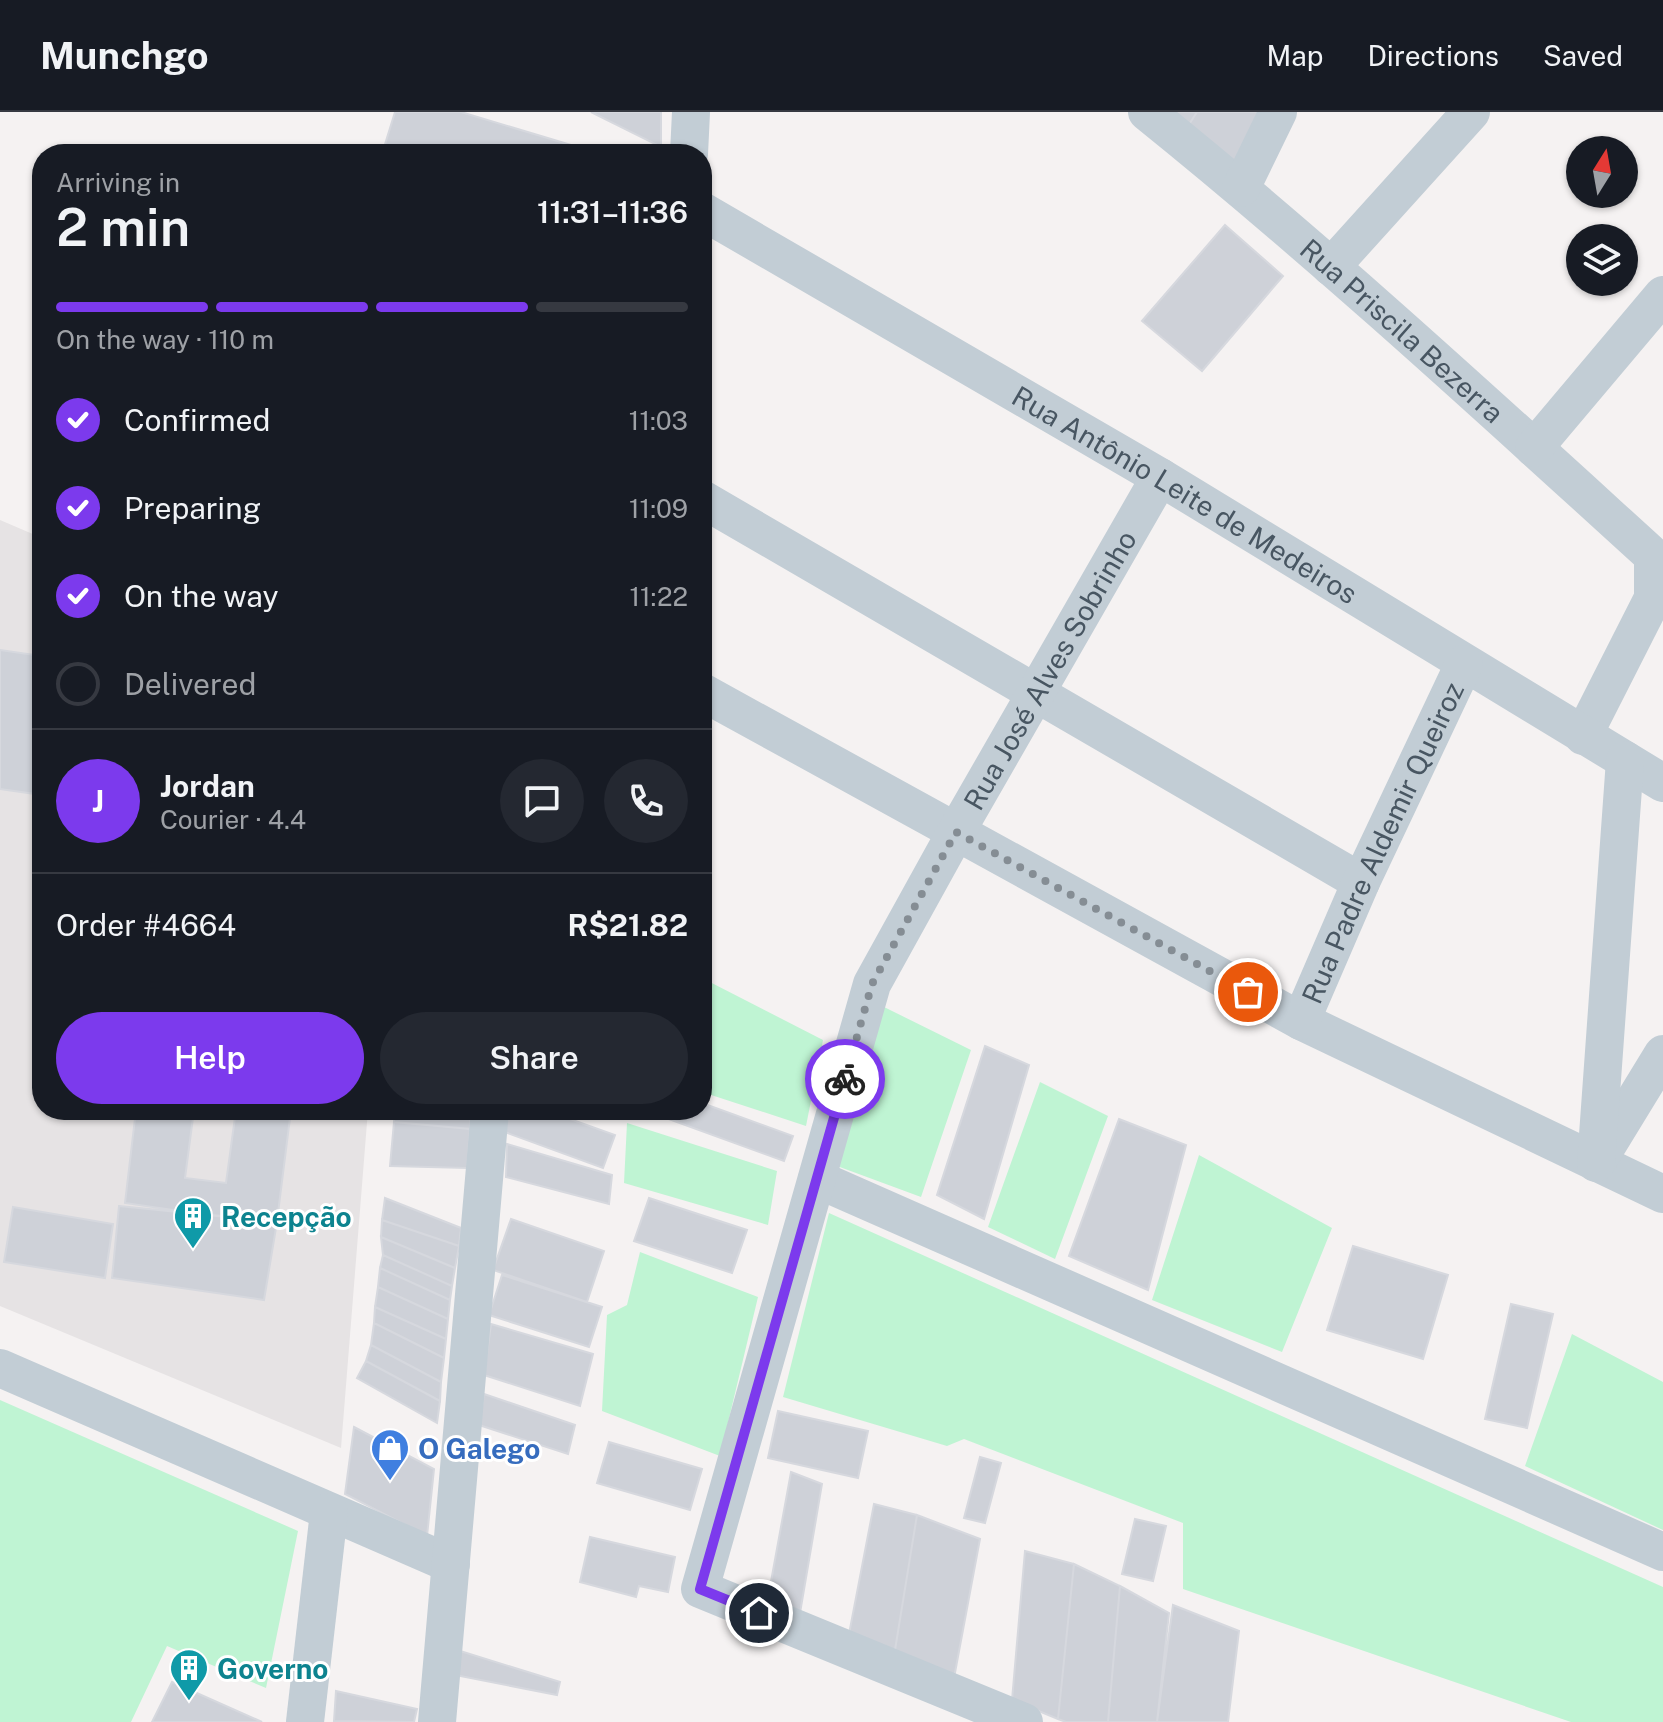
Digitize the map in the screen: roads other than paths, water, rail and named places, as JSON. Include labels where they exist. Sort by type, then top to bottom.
[{"type":"street","points":[[689,144],[691,112]]},
{"type":"street","name":"Rua Priscila Bezerra","points":[[1147,112],[1241,188],[1653,556],[1658,597]]},
{"type":"street","points":[[1241,188],[1278,112]]},
{"type":"street","points":[[1331,267],[1471,112]]},
{"type":"street","name":"Rua Antônio Leite de Medeiros","points":[[712,217],[1160,477],[1663,783]]},
{"type":"street","points":[[1534,448],[1663,295]]},
{"type":"street","name":"Rua José Alves Sobrinho","points":[[1024,1722],[700,1589],[872,984],[1160,477]]},
{"type":"street","points":[[712,505],[1361,882]]},
{"type":"street","points":[[1583,736],[1658,597]]},
{"type":"street","name":"Rua Padre Aldemir Queiroz","points":[[1301,1021],[1361,882],[1464,664]]},
{"type":"street","points":[[712,698],[1301,1021],[1663,1194]]},
{"type":"street","points":[[1596,1163],[1625,760]]},
{"type":"street","points":[[1596,1163],[1663,1054]]},
{"type":"street","points":[[437,1722],[489,1120]]},
{"type":"street","points":[[817,1179],[1663,1552]]},
{"type":"street","points":[[0,1368],[451,1564]]},
{"type":"street","points":[[305,1722],[329,1512]]},
{"type":"place","name":"Recepção","points":[[193,1250]]},
{"type":"place","name":"O Galego","points":[[390,1482]]},
{"type":"place","name":"Governo","points":[[189,1702]]}]
